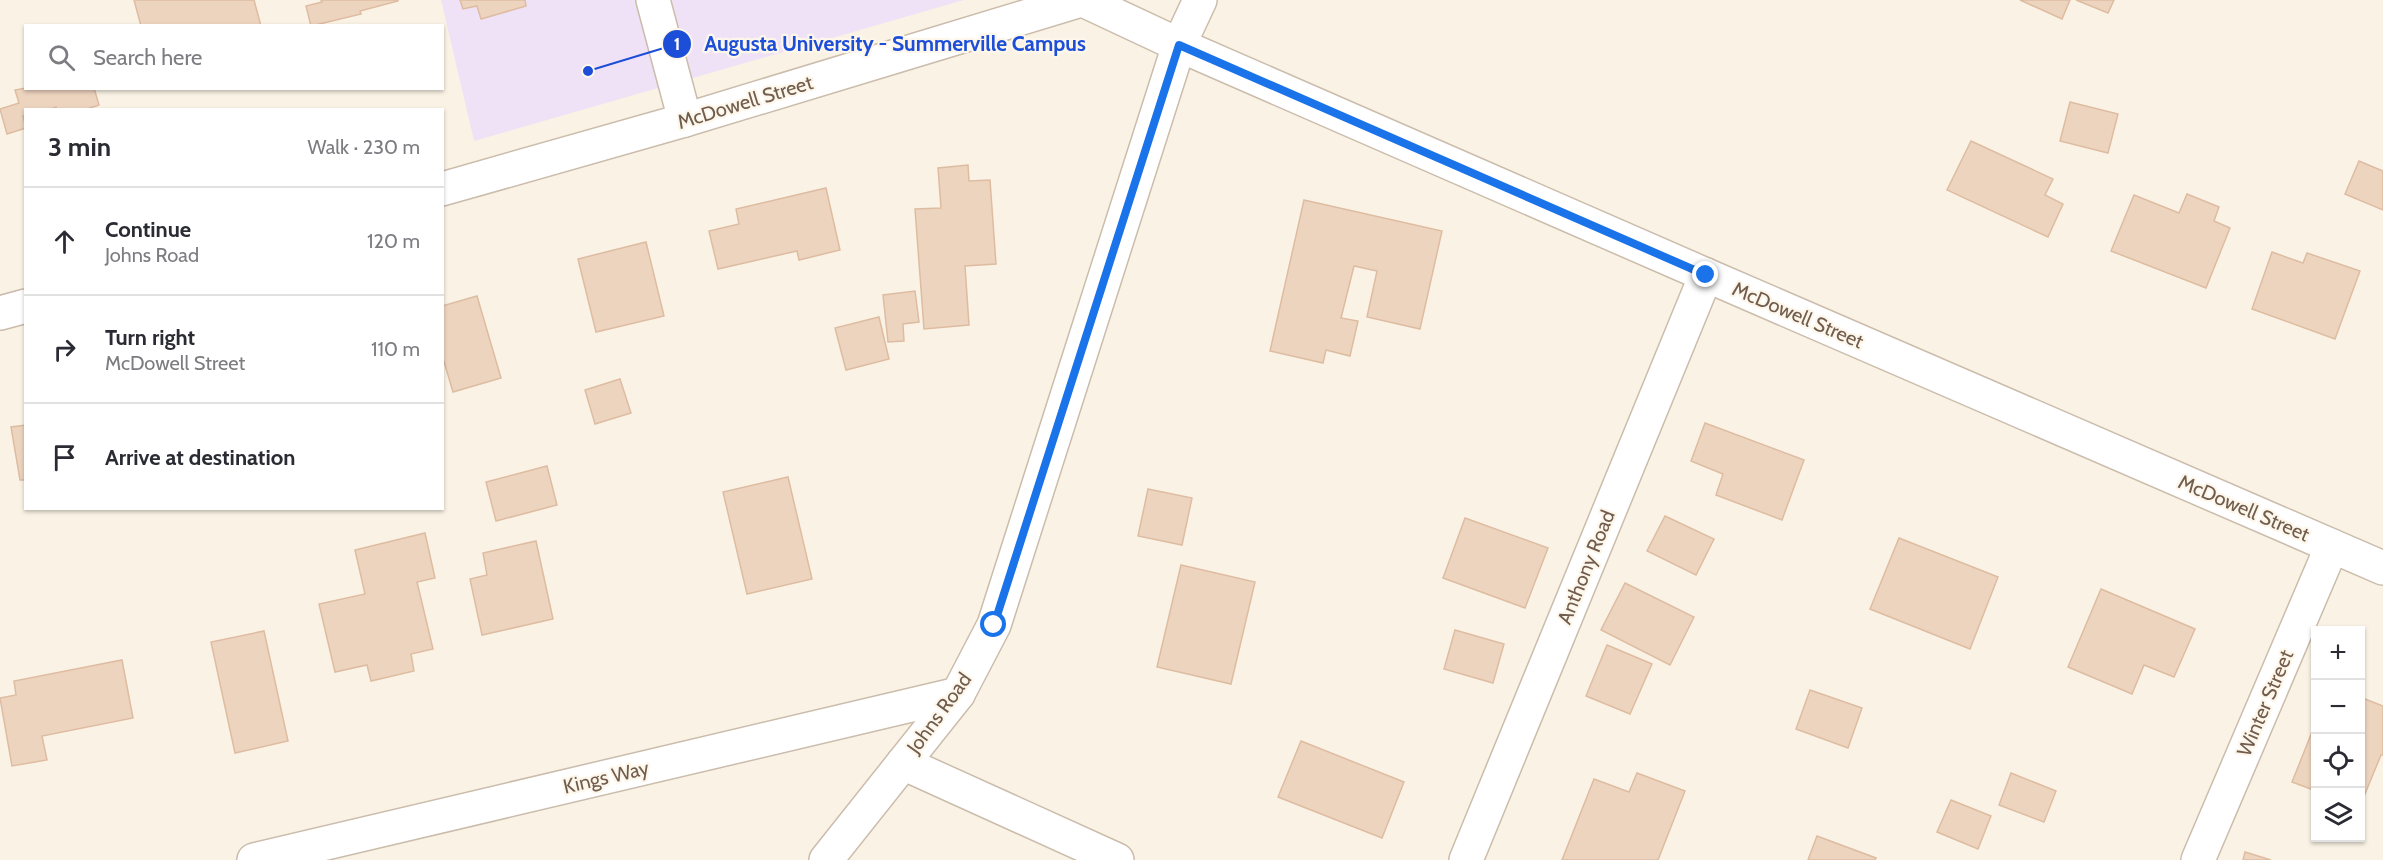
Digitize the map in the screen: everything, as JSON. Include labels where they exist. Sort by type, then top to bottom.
[{"type":"street","points":[[652,0],[685,120]]},
{"type":"street","name":"McDowell Street","points":[[444,188],[685,120],[1082,0],[1179,45],[2383,568]]},
{"type":"street","name":"Johns Road","points":[[826,860],[958,694],[994,625],[1179,45],[1200,0]]},
{"type":"street","name":"Anthony Road","points":[[1466,860],[1706,275]]},
{"type":"street","points":[[0,313],[24,307]]},
{"type":"street","name":"Winter Street","points":[[2198,860],[2332,546]]},
{"type":"street","name":"Kings Way","points":[[254,860],[958,694]]},
{"type":"street","points":[[903,763],[1117,860]]},
{"type":"shaded area","points":[[441,0],[964,0],[474,141]]},
{"type":"building","points":[[134,0],[254,0],[260,24],[140,24]]},
{"type":"building","points":[[321,0],[398,0],[360,11],[361,14],[310,24],[306,6],[322,2]]},
{"type":"building","points":[[460,0],[525,0],[526,6],[481,19],[477,6],[463,9]]},
{"type":"building","points":[[2020,0],[2070,0],[2062,19]]},
{"type":"building","points":[[2076,0],[2114,0],[2108,13]]},
{"type":"building","points":[[15,90],[95,90],[99,105],[90,108],[24,108],[24,129],[7,134],[0,109],[19,103]]},
{"type":"building","points":[[2070,102],[2118,114],[2108,153],[2060,141]]},
{"type":"building","points":[[1971,141],[2053,179],[2045,195],[2063,204],[2048,237],[1947,190]]},
{"type":"building","points":[[2359,161],[2383,171],[2383,210],[2345,194]]},
{"type":"building","points":[[968,165],[969,181],[990,180],[996,264],[965,266],[969,325],[924,329],[915,209],[941,208],[938,168]]},
{"type":"building","points":[[826,188],[840,250],[799,260],[797,251],[718,269],[709,231],[739,224],[736,209]]},
{"type":"building","points":[[2187,194],[2219,207],[2214,221],[2230,228],[2206,288],[2111,251],[2134,195],[2179,213]]},
{"type":"building","points":[[1304,200],[1442,231],[1420,329],[1367,317],[1377,271],[1354,266],[1341,318],[1358,321],[1350,356],[1326,350],[1323,363],[1270,351]]},
{"type":"building","points":[[646,242],[664,316],[596,332],[578,259]]},
{"type":"building","points":[[2272,252],[2303,263],[2307,253],[2360,271],[2335,339],[2252,309]]},
{"type":"building","points":[[915,291],[919,322],[903,324],[904,341],[888,342],[883,295]]},
{"type":"building","points":[[477,296],[501,378],[453,392],[444,362],[444,305]]},
{"type":"building","points":[[879,317],[889,359],[846,370],[835,328]]},
{"type":"building","points":[[620,379],[631,413],[595,424],[585,390]]},
{"type":"building","points":[[1705,423],[1804,460],[1782,520],[1716,495],[1723,474],[1691,461]]},
{"type":"building","points":[[24,425],[24,480],[20,480],[11,427]]},
{"type":"building","points":[[547,466],[557,505],[496,521],[486,482]]},
{"type":"building","points":[[788,477],[812,579],[747,594],[723,492]]},
{"type":"building","points":[[1148,489],[1192,498],[1182,545],[1138,536]]},
{"type":"building","points":[[1665,516],[1714,539],[1696,575],[1647,551]]},
{"type":"building","points":[[1465,518],[1548,548],[1525,608],[1443,578]]},
{"type":"building","points":[[425,533],[435,578],[417,582],[433,649],[411,654],[414,671],[371,681],[367,665],[335,672],[319,604],[365,594],[355,550]]},
{"type":"building","points":[[1899,538],[1998,577],[1970,649],[1870,609]]},
{"type":"building","points":[[536,541],[553,619],[482,635],[470,579],[487,575],[483,553]]},
{"type":"building","points":[[1181,565],[1255,582],[1231,684],[1157,667]]},
{"type":"building","points":[[1625,583],[1694,617],[1670,665],[1601,630]]},
{"type":"building","points":[[2101,589],[2195,629],[2174,677],[2144,665],[2132,694],[2068,667]]},
{"type":"building","points":[[1455,630],[1504,644],[1493,683],[1444,669]]},
{"type":"building","points":[[264,631],[288,741],[235,753],[211,642]]},
{"type":"building","points":[[1607,645],[1652,664],[1630,714],[1586,696]]},
{"type":"building","points":[[122,660],[133,718],[42,736],[47,760],[12,766],[0,698],[16,695],[14,681]]},
{"type":"building","points":[[1810,690],[1862,708],[1848,748],[1796,729]]},
{"type":"building","points":[[2365,699],[2383,706],[2383,755],[2381,755],[2365,794]]},
{"type":"building","points":[[2311,734],[2311,789],[2292,782]]},
{"type":"building","points":[[1301,741],[1404,782],[1382,838],[1278,797]]},
{"type":"building","points":[[1637,773],[1685,791],[1658,860],[1562,860],[1594,779],[1629,792]]},
{"type":"building","points":[[2011,773],[2056,791],[2044,822],[1999,805]]},
{"type":"building","points":[[1951,800],[1991,816],[1978,849],[1937,832]]},
{"type":"building","points":[[1817,836],[1876,858],[1875,860],[1808,860]]},
{"type":"building","points":[[2245,852],[2271,860],[2243,860]]},
{"type":"place","name":"Augusta University - Summerville Campus","points":[[588,71]]},
{"type":"route","points":[[994,625],[1179,45],[1706,275]]}]
